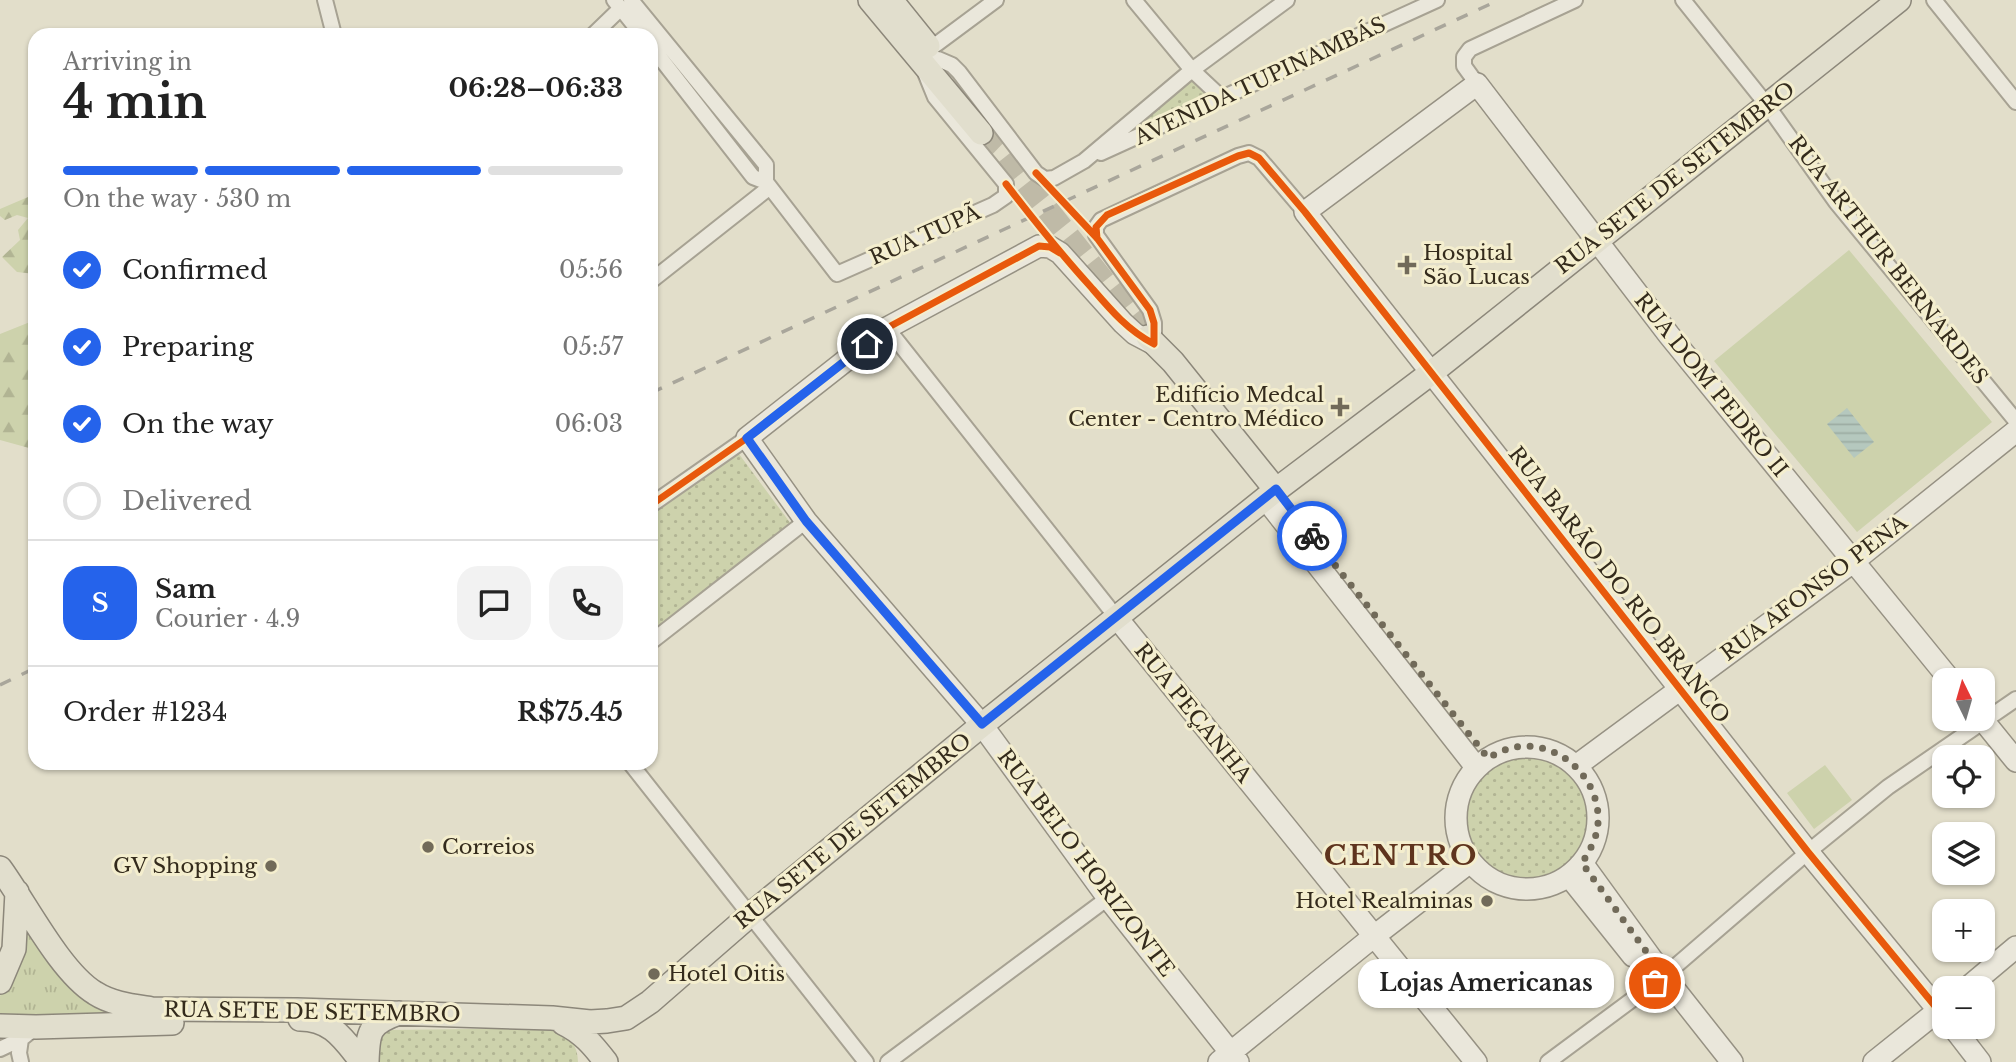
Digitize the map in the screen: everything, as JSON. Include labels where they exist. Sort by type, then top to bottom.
[{"type":"main road","points":[[870,0],[931,58]]},
{"type":"main road","points":[[891,0],[985,130]]},
{"type":"main road","name":"RUA SETE DE SETEMBRO","points":[[0,868],[75,976],[95,993],[115,1002],[152,1009],[399,1013],[552,1018],[590,1022],[626,1018],[650,1002],[750,915],[982,724],[1271,494],[1431,373],[1899,0]]},
{"type":"main road","points":[[1151,341],[1173,362],[1271,494]]},
{"type":"main road","points":[[0,982],[14,949],[17,892]]},
{"type":"main road","points":[[368,1062],[371,1030],[379,1022],[399,1013]]},
{"type":"main road","points":[[552,1018],[576,1029],[597,1058],[626,1018]]},
{"type":"main road","name":"RUA SETE DE SETEMBRO","points":[[0,1026],[29,1033],[317,1019],[343,1038],[362,1062]]},
{"type":"street","points":[[324,0],[332,28]]},
{"type":"street","points":[[996,0],[931,58],[952,65],[959,72],[1036,173],[1045,179],[1054,178],[1084,161],[1192,71],[1287,0]]},
{"type":"street","points":[[1134,0],[1192,71],[1223,99]]},
{"type":"street","name":"AVENIDA TUPINAMBÁS","points":[[1084,161],[1437,0]]},
{"type":"street","points":[[1305,212],[1477,84],[1463,61],[1465,53],[1470,49],[1575,0]]},
{"type":"street","name":"RUA ARTHUR BERNARDES","points":[[1683,0],[1767,105],[1836,202],[2016,421]]},
{"type":"street","points":[[1934,0],[2016,102]]},
{"type":"street","points":[[599,28],[622,3]]},
{"type":"street","points":[[622,3],[638,28]]},
{"type":"street","points":[[622,3],[644,28]]},
{"type":"street","points":[[658,44],[766,165],[768,184]]},
{"type":"street","points":[[658,55],[753,177],[768,184]]},
{"type":"street","name":"RUA TUPÃ","points":[[768,184],[837,274],[1000,201],[1006,196],[1004,180],[934,97],[931,58]]},
{"type":"street","name":"RUA DOM PEDRO II","points":[[1477,84],[1669,335],[1940,668]]},
{"type":"street","name":"RUA BARÃO DO RIO BRANCO","points":[[1151,341],[1154,323],[1150,310],[1097,238],[1096,228],[1107,215],[1238,156],[1255,155],[1305,212],[1808,852],[1932,1000]]},
{"type":"street","points":[[658,275],[768,184]]},
{"type":"street","points":[[658,500],[747,438],[887,328],[1039,246],[1050,247],[1060,253],[1123,323],[1135,334],[1151,341]]},
{"type":"street","name":"RUA PEÇANHA","points":[[887,328],[1117,618],[1476,1062]]},
{"type":"street","name":"RUA AFONSO PENA","points":[[1576,766],[1854,561],[2016,431]]},
{"type":"street","name":"RUA BELO HORIZONTE","points":[[747,438],[806,521],[982,724],[1229,1059]]},
{"type":"street","points":[[1271,494],[1482,763]]},
{"type":"street","points":[[658,637],[806,521]]},
{"type":"street","points":[[1995,713],[2016,699]]},
{"type":"street","points":[[1548,1062],[1660,979],[1888,787],[1967,732]]},
{"type":"street","points":[[1992,732],[2016,761]]},
{"type":"street","points":[[1533,747],[1556,753],[1576,766],[1589,783],[1597,803],[1598,824],[1593,845],[1576,869],[1553,884],[1535,889],[1517,889],[1499,884],[1483,875],[1470,862],[1460,845],[1455,826],[1456,806],[1462,787],[1482,763],[1509,749],[1533,747]]},
{"type":"street","points":[[636,770],[866,1062]]},
{"type":"street","points":[[1229,1059],[1373,937],[1470,862]]},
{"type":"street","points":[[1576,869],[1660,979],[1718,1062]]},
{"type":"street","points":[[888,1062],[1108,898]]},
{"type":"street","points":[[1981,976],[2016,947]]},
{"type":"street","points":[[1660,979],[1732,1062]]},
{"type":"street","points":[[1874,1062],[1932,1024]]},
{"type":"street","points":[[0,1049],[29,1033]]},
{"type":"street","points":[[21,1062],[19,1052],[29,1033]]},
{"type":"street","name":"RUA BARÃO DO RIO BRANCO","points":[[1963,1039],[1980,1062]]},
{"type":"green space","points":[[1190,76],[1212,101],[1100,151]]},
{"type":"green space","points":[[28,197],[28,218],[17,215],[5,220],[0,216],[0,209]]},
{"type":"green space","points":[[28,218],[28,273],[17,272],[2,257],[20,240],[18,230]]},
{"type":"green space","points":[[1849,250],[1992,422],[1857,532],[1714,361]]},
{"type":"green space","points":[[28,323],[28,448],[0,440],[0,334]]},
{"type":"green space","points":[[736,450],[794,528],[658,628],[658,508]]},
{"type":"green space","points":[[1525,755],[1549,759],[1569,773],[1583,793],[1587,817],[1583,841],[1569,861],[1549,875],[1525,879],[1501,875],[1481,861],[1467,841],[1463,817],[1467,793],[1481,773],[1501,759]]},
{"type":"green space","points":[[1825,765],[1852,800],[1814,829],[1787,793]]},
{"type":"green space","points":[[22,921],[52,965],[76,989],[120,1018],[0,1020],[0,996],[7,985]]},
{"type":"green space","points":[[554,1028],[572,1041],[578,1062],[371,1062],[382,1032],[390,1030]]},
{"type":"shaded area","points":[[1847,408],[1874,442],[1854,458],[1827,424]]},
{"type":"tunnel","points":[[981,133],[1005,156],[1148,337]]},
{"type":"railway","points":[[658,390],[1499,0]]},
{"type":"railway","points":[[0,685],[28,671]]},
{"type":"cycle path","points":[[1097,238],[1096,227],[1107,215],[1238,156],[1249,153],[1259,158],[1305,212],[1808,852],[1932,1002]]},
{"type":"cycle path","points":[[1006,184],[1111,310],[1135,332],[1154,344],[1154,323],[1150,310],[1097,238],[1036,173]]},
{"type":"cycle path","points":[[658,500],[747,438],[887,328],[1039,246],[1050,247],[1060,253]]},
{"type":"way so far","points":[[1312,536],[1488,758],[1509,749],[1533,747],[1556,753],[1576,766],[1589,783],[1597,803],[1598,824],[1593,845],[1582,863],[1664,976],[1655,983]]},
{"type":"place","name":"Hospital São Lucas","points":[[1407,265]]},
{"type":"place","name":"Edifício Medcal Center - Centro Médico","points":[[1340,407]]},
{"type":"place","name":"Correios","points":[[428,847]]},
{"type":"place","name":"GV Shopping","points":[[271,866]]},
{"type":"place","name":"Hotel Realminas","points":[[1487,901]]},
{"type":"place","name":"Hotel Oitis","points":[[654,974]]},
{"type":"place","name":"Lojas Americanas","points":[[1655,983]]},
{"type":"district","name":"CENTRO","points":[[1401,855]]},
{"type":"route","points":[[867,344],[747,438],[806,521],[982,724],[1276,489],[1312,536]]}]
